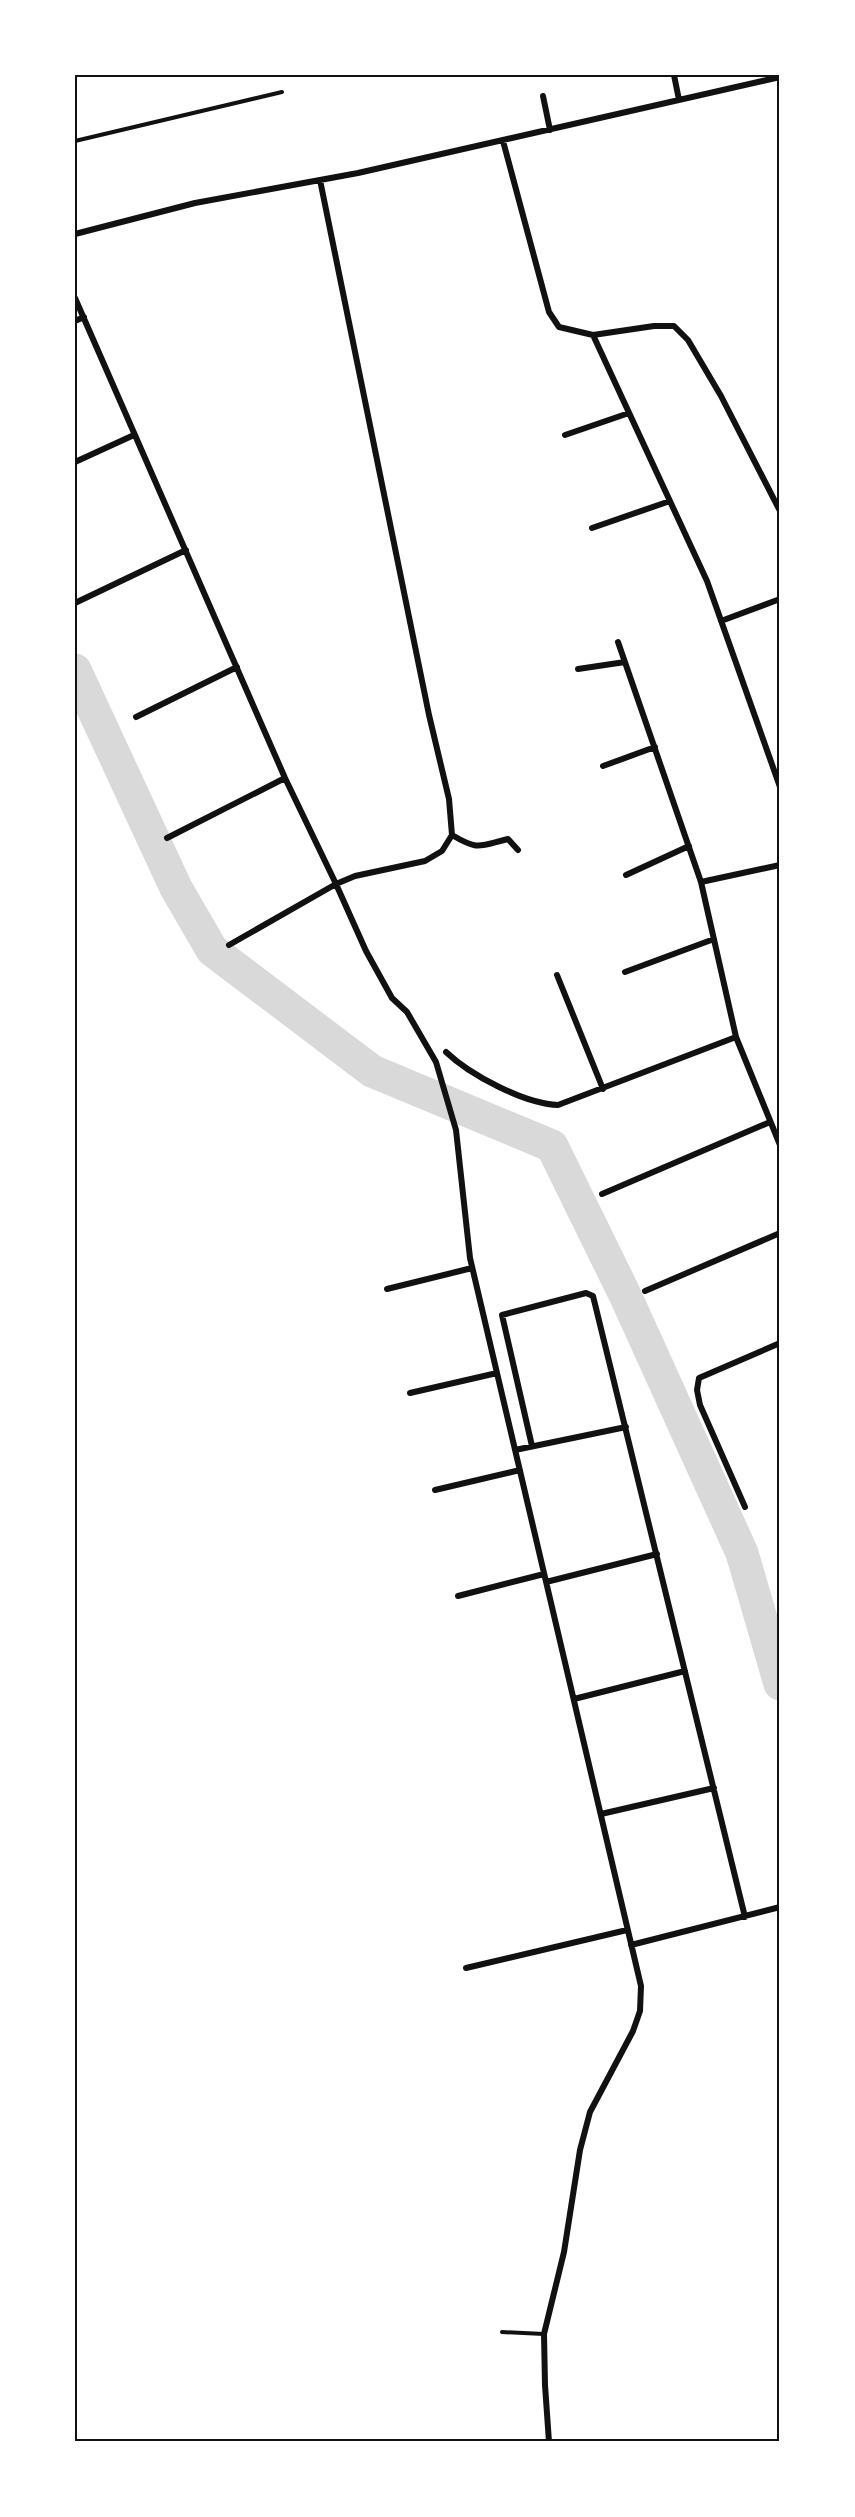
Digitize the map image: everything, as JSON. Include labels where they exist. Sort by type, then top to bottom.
[{"type":"street","points":[[674,75],[679,100]]},
{"type":"street","points":[[75,234],[195,203],[320,180],[503,141],[768,77],[780,77]]},
{"type":"street","points":[[543,96],[550,130]]},
{"type":"street","points":[[503,141],[549,312],[559,327],[593,335],[654,326],[674,326],[688,340],[722,396],[780,511]]},
{"type":"street","points":[[229,945],[336,884],[355,876],[425,861],[442,851],[452,835],[449,799],[429,715],[320,180]]},
{"type":"street","points":[[75,298],[285,778],[366,951],[392,998],[407,1012],[436,1062],[456,1130],[472,1268],[640,1986],[640,2011],[633,2031],[590,2112],[580,2150],[564,2252],[544,2334],[549,2442]]},
{"type":"street","points":[[75,321],[84,317]]},
{"type":"street","points":[[593,335],[707,580],[780,787]]},
{"type":"street","points":[[565,435],[629,413]]},
{"type":"street","points":[[75,462],[134,435]]},
{"type":"street","points":[[592,528],[670,501]]},
{"type":"street","points":[[75,603],[186,550]]},
{"type":"street","points":[[721,621],[780,599]]},
{"type":"street","points":[[618,642],[701,882],[736,1036],[780,1145]]},
{"type":"street","points":[[578,669],[625,662]]},
{"type":"street","points":[[136,717],[237,667]]},
{"type":"street","points":[[603,766],[655,747]]},
{"type":"street","points":[[167,838],[285,778]]},
{"type":"street","points":[[452,835],[468,845],[477,846],[488,846],[508,839],[518,850]]},
{"type":"street","points":[[626,875],[689,846]]},
{"type":"street","points":[[701,882],[780,865]]},
{"type":"street","points":[[625,972],[714,939]]},
{"type":"street","points":[[557,975],[603,1089]]},
{"type":"street","points":[[446,1052],[457,1063],[496,1084],[543,1104],[558,1105],[736,1036]]},
{"type":"street","points":[[602,1194],[770,1122]]},
{"type":"street","points":[[645,1291],[780,1233]]},
{"type":"street","points":[[387,1288],[472,1268]]},
{"type":"street","points":[[532,1446],[502,1315],[586,1293],[593,1296],[745,1917]]},
{"type":"street","points":[[745,1507],[700,1404],[697,1390],[699,1378],[780,1343]]},
{"type":"street","points":[[410,1393],[497,1373]]},
{"type":"street","points":[[515,1450],[626,1427]]},
{"type":"street","points":[[435,1491],[520,1470]]},
{"type":"street","points":[[546,1582],[657,1554]]},
{"type":"street","points":[[458,1596],[544,1574]]},
{"type":"street","points":[[574,1699],[685,1671]]},
{"type":"street","points":[[601,1814],[714,1788]]},
{"type":"street","points":[[630,1946],[780,1907]]},
{"type":"street","points":[[466,1968],[627,1930]]},
{"type":"lane","points":[[75,141],[282,92]]},
{"type":"lane","points":[[502,2332],[544,2334]]},
{"type":"waterway","points":[[75,670],[176,888],[212,950],[372,1071],[552,1146],[626,1297],[742,1553],[780,1684]]}]
